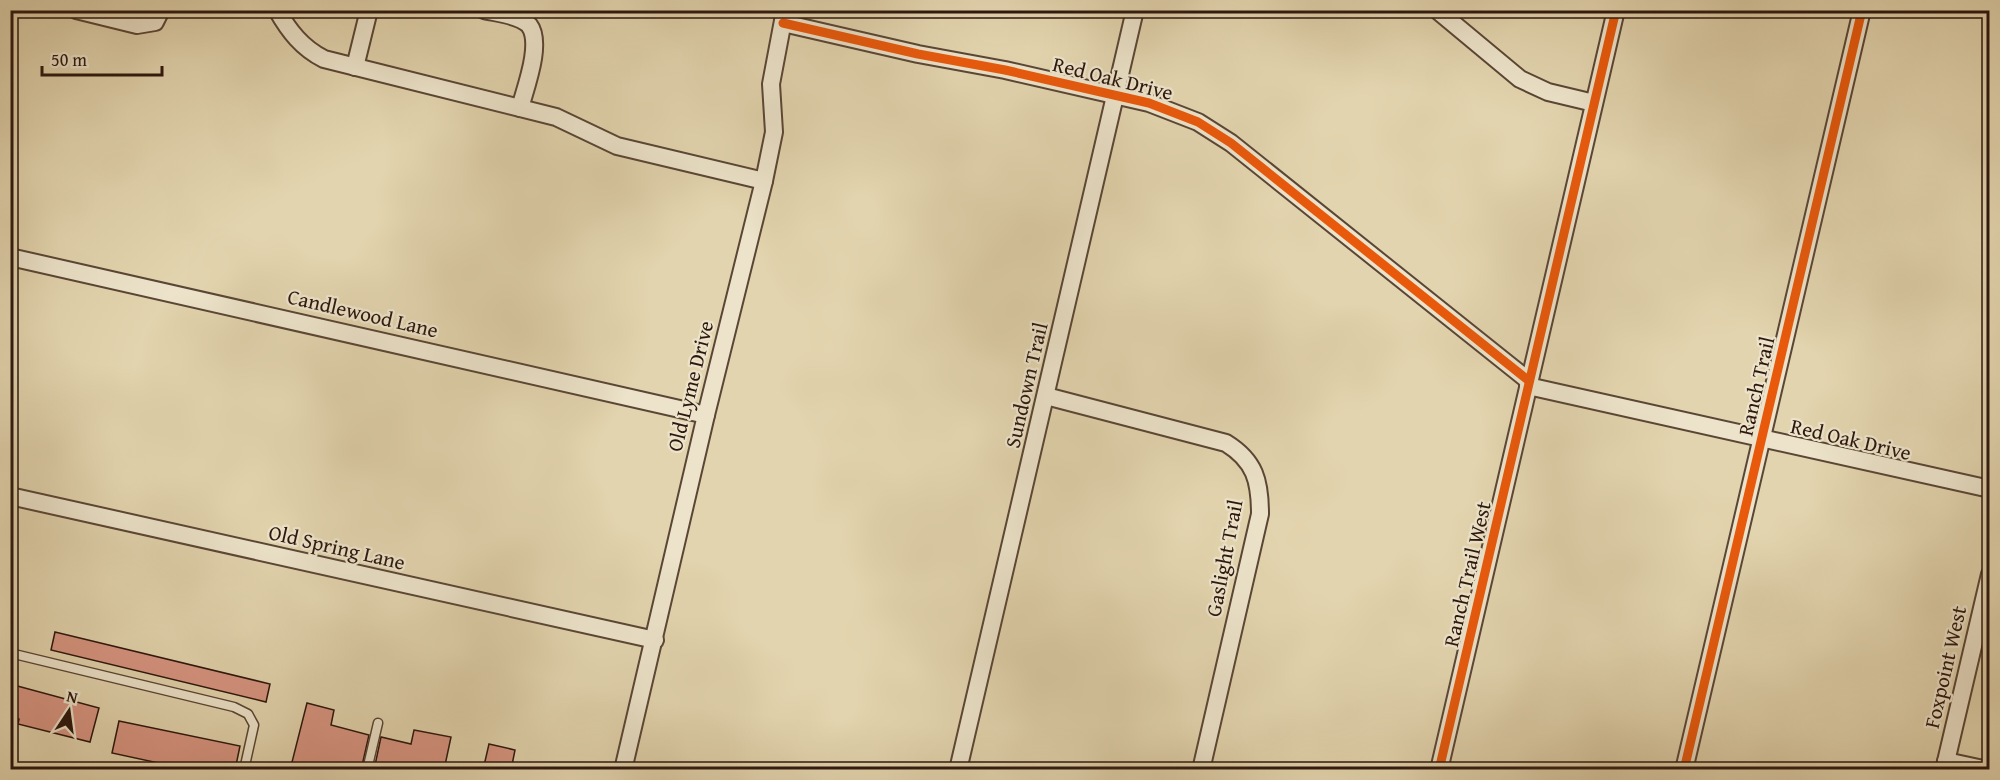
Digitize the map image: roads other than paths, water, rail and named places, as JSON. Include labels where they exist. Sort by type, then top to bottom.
[{"type":"street","points":[[76,10],[137,25],[155,22],[161,10]]},
{"type":"street","points":[[277,10],[302,45],[324,59],[556,117],[617,146],[764,181]]},
{"type":"street","points":[[355,67],[369,10]]},
{"type":"street","points":[[484,10],[518,19],[528,25],[533,36],[534,50],[520,108]]},
{"type":"street","name":"Sundown Trail","points":[[958,770],[1135,10]]},
{"type":"street","points":[[1437,10],[1520,78],[1548,92],[1594,103]]},
{"type":"street","name":"Ranch Trail West","points":[[1439,770],[1616,10]]},
{"type":"street","name":"Ranch Trail","points":[[1684,770],[1862,10]]},
{"type":"street","name":"Red Oak Drive","points":[[784,17],[918,54],[1005,69],[1149,103],[1198,122],[1230,143],[1529,384],[1989,489]]},
{"type":"street","name":"Old Lyme Drive","points":[[627,769],[706,415],[764,181],[774,132],[771,84],[784,17]]},
{"type":"street","name":"Candlewood Lane","points":[[10,257],[706,415]]},
{"type":"street","name":"Gaslight Trail","points":[[1046,396],[1226,443],[1240,452],[1250,464],[1257,478],[1260,514],[1201,770]]},
{"type":"street","name":"Old Spring Lane","points":[[10,496],[655,640]]},
{"type":"street","name":"Foxpoint West","points":[[1945,765],[1989,574]]},
{"type":"street","points":[[1945,765],[1988,770]]},
{"type":"lane","points":[[10,653],[234,707],[248,714],[254,725],[244,770]]},
{"type":"lane","points":[[367,770],[378,723]]}]
